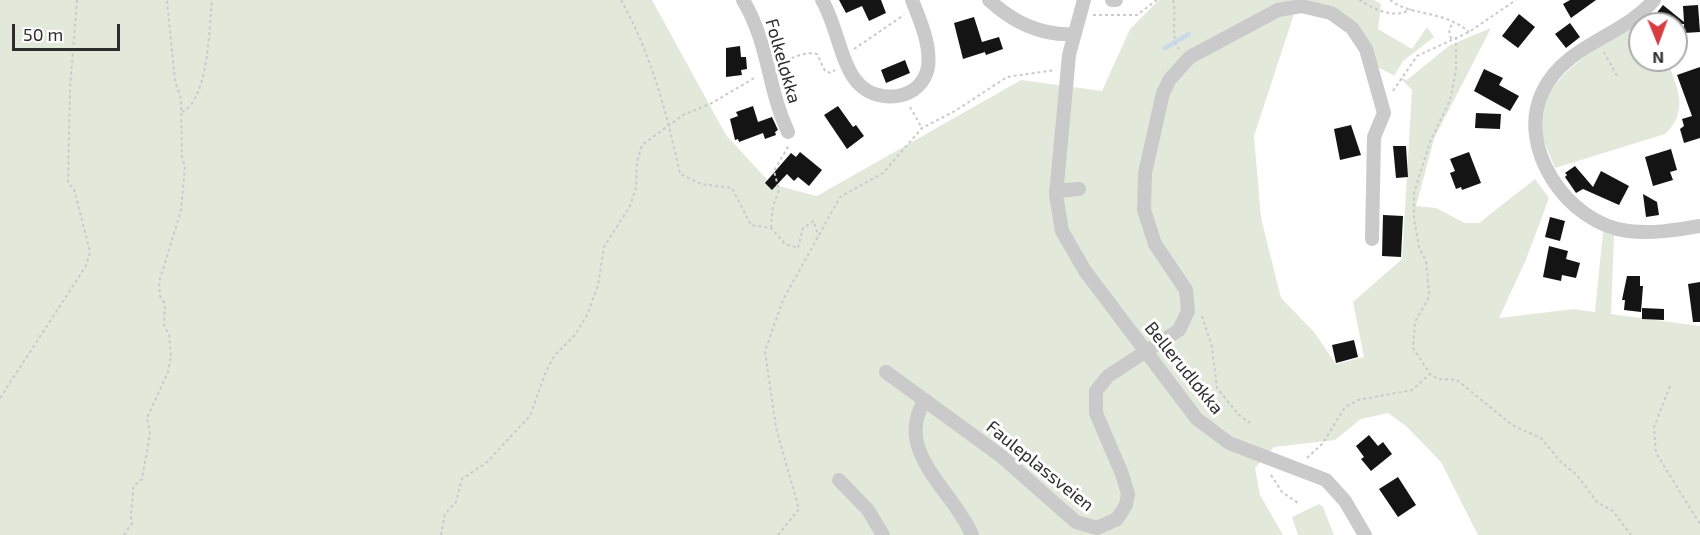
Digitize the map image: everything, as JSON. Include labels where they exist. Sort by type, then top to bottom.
[{"type":"street","name":"Folkeløkka","points":[[743,0],[764,44],[771,73],[774,101],[788,132]]},
{"type":"street","points":[[822,0],[839,38],[848,72],[861,86],[878,96],[895,97],[911,92],[922,81],[928,67],[926,41],[913,2]]},
{"type":"street","points":[[989,0],[1000,10],[1028,27],[1050,34],[1074,34]]},
{"type":"street","name":"Bellerudløkka","points":[[1084,0],[1069,55],[1056,191],[1062,231],[1085,270],[1197,419],[1229,442],[1301,468],[1326,480],[1345,501],[1365,535]]},
{"type":"street","points":[[1654,0],[1647,8],[1562,62],[1542,91],[1535,130],[1538,150],[1547,169],[1569,200],[1605,225],[1626,231],[1659,232],[1700,226]]},
{"type":"street","points":[[1188,300],[1186,290],[1155,244],[1148,227],[1143,191],[1163,93],[1170,79],[1190,57],[1278,10],[1301,6],[1321,9],[1342,19],[1360,38],[1370,62],[1384,113],[1374,137],[1372,239]]},
{"type":"street","points":[[1056,191],[1079,189]]},
{"type":"street","name":"Fauleplassveien","points":[[886,372],[1001,456],[1076,522],[1089,528],[1103,527],[1121,515],[1128,494],[1096,413],[1095,396],[1104,380],[1179,330],[1185,321],[1188,300]]},
{"type":"street","points":[[925,400],[915,423],[918,450],[972,535]]},
{"type":"street","points":[[839,480],[868,510],[884,535]]},
{"type":"path","points":[[0,398],[86,266],[90,252],[74,189],[68,183],[70,88],[77,0]]},
{"type":"path","points":[[124,535],[132,523],[129,515],[134,504],[133,487],[142,479],[150,434],[147,418],[168,372],[171,356],[169,335],[164,325],[165,304],[160,296],[159,282],[181,212],[185,166],[182,158],[182,99],[175,81],[170,49],[167,0]]},
{"type":"path","points":[[181,113],[189,109],[204,78],[212,0]]},
{"type":"path","points":[[621,0],[638,31],[669,124],[680,174],[701,184],[732,188],[751,225],[771,228],[785,244],[798,248],[803,228],[814,221],[818,236]]},
{"type":"path","points":[[1173,0],[1176,18],[1173,40],[1175,46],[1190,57]]},
{"type":"path","points":[[1359,0],[1380,13],[1399,14],[1411,9]]},
{"type":"path","points":[[1390,0],[1411,9],[1444,16],[1469,32]]},
{"type":"path","points":[[1393,91],[1417,56],[1469,32],[1516,0]]},
{"type":"path","points":[[771,73],[792,57],[813,52],[817,54],[825,71],[831,73],[844,56],[900,19],[913,2]]},
{"type":"path","points":[[1451,39],[1449,30],[1454,21]]},
{"type":"path","points":[[1456,37],[1456,71],[1450,100],[1430,142],[1414,193],[1414,219],[1419,247],[1426,261],[1429,293],[1415,322],[1412,339],[1420,360],[1430,374],[1438,379],[1457,380],[1512,425],[1541,438],[1561,462],[1577,475],[1597,502],[1613,511],[1630,535]]},
{"type":"path","points":[[1599,40],[1617,76]]},
{"type":"path","points":[[778,535],[799,509],[776,428],[765,351],[783,300],[840,196],[883,173],[922,128],[955,111],[1007,77],[1059,70],[1069,55]]},
{"type":"path","points":[[441,535],[445,514],[456,502],[462,479],[486,463],[530,416],[554,356],[575,335],[588,313],[598,285],[604,247],[630,206],[636,188],[639,150],[642,145],[683,115],[712,103],[741,86]]},
{"type":"path","points":[[903,95],[922,128]]},
{"type":"path","points":[[771,228],[773,206],[779,190],[774,171],[788,151],[788,132]]},
{"type":"path","points":[[1188,300],[1201,314],[1212,347],[1217,388],[1239,415],[1250,423]]},
{"type":"path","points":[[1301,468],[1310,453],[1323,443],[1345,406],[1375,395],[1412,390],[1430,374]]},
{"type":"path","points":[[1670,386],[1654,427],[1656,453],[1700,524]]},
{"type":"path","points":[[1265,455],[1272,476],[1282,492],[1298,503]]},
{"type":"shaded area","points":[[0,0],[652,0],[726,135],[771,184],[817,196],[1021,80],[1102,91],[1130,29],[1159,0],[1374,0],[1381,4],[1378,29],[1412,49],[1427,27],[1434,37],[1403,61],[1394,76],[1379,68],[1324,4],[1298,2],[1254,136],[1261,218],[1281,298],[1314,332],[1336,364],[1364,357],[1353,302],[1402,259],[1412,90],[1397,77],[1407,80],[1450,45],[1491,28],[1434,139],[1416,206],[1436,208],[1465,223],[1479,223],[1535,179],[1549,198],[1525,262],[1499,318],[1574,309],[1595,312],[1603,232],[1614,235],[1611,314],[1700,326],[1700,535],[1478,535],[1441,462],[1406,426],[1388,413],[1361,419],[1335,440],[1274,447],[1255,468],[1260,495],[1283,535],[0,535]]},
{"type":"shaded area","points":[[1628,30],[1628,72],[1671,72],[1679,98],[1677,117],[1665,134],[1555,168],[1542,133],[1542,114],[1548,97],[1571,68]]},
{"type":"shaded area","points":[[1319,504],[1323,507],[1334,535],[1298,535],[1292,517]]},
{"type":"building","points":[[839,0],[881,0],[886,13],[869,21],[862,6],[846,13]]},
{"type":"building","points":[[1570,0],[1596,0],[1571,18],[1563,4]]},
{"type":"building","points":[[1663,5],[1672,12],[1657,12]]},
{"type":"building","points":[[1698,5],[1700,32],[1688,33],[1688,12],[1683,12],[1683,6]]},
{"type":"building","points":[[1519,14],[1535,27],[1518,48],[1502,36]]},
{"type":"building","points":[[974,17],[982,42],[999,37],[1003,49],[963,59],[954,23]]},
{"type":"building","points":[[1570,23],[1580,37],[1566,48],[1555,34]]},
{"type":"building","points":[[740,46],[741,57],[746,57],[747,69],[741,70],[742,75],[726,77],[726,48]]},
{"type":"building","points":[[905,60],[910,73],[886,83],[881,70]]},
{"type":"building","points":[[1700,67],[1700,138],[1684,143],[1680,129],[1684,126],[1682,119],[1692,116],[1677,75]]},
{"type":"building","points":[[1484,69],[1503,78],[1499,85],[1519,96],[1510,111],[1474,91]]},
{"type":"building","points":[[753,106],[758,122],[772,117],[778,130],[775,132],[776,135],[765,139],[763,133],[739,142],[738,139],[735,140],[730,119],[738,116],[736,112]]},
{"type":"building","points":[[838,106],[853,127],[856,125],[864,136],[847,149],[824,115]]},
{"type":"building","points":[[1476,113],[1501,114],[1500,129],[1475,128]]},
{"type":"building","points":[[1351,125],[1361,155],[1340,160],[1334,129]]},
{"type":"building","points":[[1393,146],[1406,146],[1408,177],[1396,178]]},
{"type":"building","points":[[1671,149],[1677,170],[1670,172],[1673,180],[1653,186],[1645,157]]},
{"type":"building","points":[[800,152],[822,170],[809,186],[798,177],[794,181],[787,174],[772,190],[765,183],[791,153],[796,157]]},
{"type":"building","points":[[1469,152],[1481,183],[1462,190],[1461,187],[1456,189],[1450,173],[1455,171],[1450,159]]},
{"type":"building","points":[[1575,166],[1593,187],[1601,171],[1629,186],[1619,205],[1583,189],[1576,193],[1565,177],[1567,175],[1565,173]]},
{"type":"building","points":[[1643,194],[1657,202],[1659,215],[1646,217]]},
{"type":"building","points":[[1383,215],[1403,216],[1401,257],[1382,256]]},
{"type":"building","points":[[1550,217],[1565,221],[1560,241],[1545,237]]},
{"type":"building","points":[[1549,246],[1568,251],[1566,259],[1580,263],[1576,278],[1562,275],[1561,281],[1543,277]]},
{"type":"building","points":[[1627,276],[1640,276],[1640,286],[1643,286],[1641,312],[1624,310],[1625,300],[1622,300]]},
{"type":"building","points":[[1700,282],[1700,322],[1693,322],[1688,284]]},
{"type":"building","points":[[1642,308],[1664,309],[1664,320],[1642,319]]},
{"type":"building","points":[[1354,340],[1358,357],[1336,363],[1332,345]]},
{"type":"building","points":[[1369,435],[1378,446],[1383,442],[1392,454],[1371,471],[1361,459],[1364,457],[1356,446]]},
{"type":"building","points":[[1398,477],[1416,505],[1398,517],[1379,489]]},
{"type":"waterway","points":[[1165,48],[1189,34]]}]
